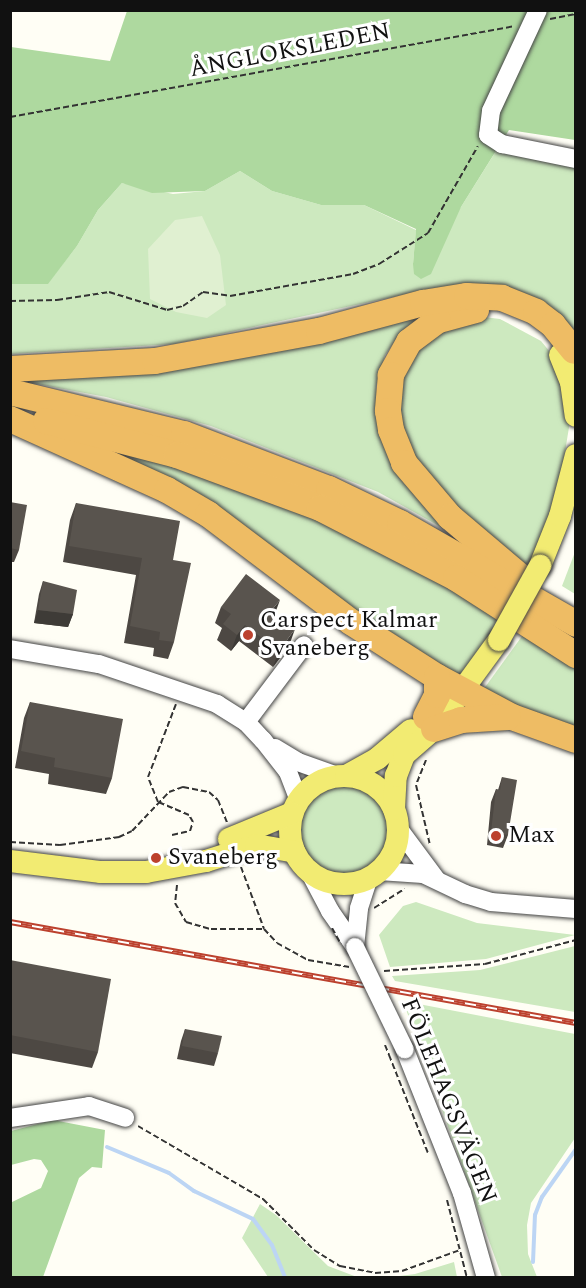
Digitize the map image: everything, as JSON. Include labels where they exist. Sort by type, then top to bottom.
[{"type":"highway","points":[[10,369],[165,359],[320,331],[423,303],[467,296],[502,298],[536,312],[553,325],[571,353]]},
{"type":"highway","points":[[571,353],[512,315],[483,310],[453,313],[438,320],[409,342],[391,375],[388,411],[404,463],[450,517],[575,624]]},
{"type":"highway","points":[[10,392],[184,434],[329,489],[420,534],[575,624]]},
{"type":"highway","points":[[10,417],[177,455],[320,508],[456,578],[576,655]]},
{"type":"highway","points":[[10,417],[131,471],[208,514],[351,622],[437,677],[512,717],[576,740]]},
{"type":"highway","points":[[437,677],[437,694],[430,723],[512,717]]},
{"type":"main road","points":[[571,353],[571,382],[576,416]]},
{"type":"main road","points":[[295,807],[290,833],[294,852],[310,873],[332,883],[367,878],[394,852],[396,776],[404,754],[461,690],[499,640],[540,566],[560,516],[576,455]]},
{"type":"main road","points":[[41,865],[121,862],[184,853],[245,834],[295,807],[315,784],[342,776],[378,758],[430,723]]},
{"type":"main road","points":[[342,776],[372,784],[396,819]]},
{"type":"main road","points":[[10,861],[102,872],[146,872],[206,861],[256,845],[294,852]]},
{"type":"street","points":[[536,16],[491,111],[488,135],[502,144],[576,159]]},
{"type":"street","points":[[246,722],[304,645]]},
{"type":"street","points":[[10,649],[99,664],[217,704],[246,722],[288,772],[295,807]]},
{"type":"street","points":[[263,740],[298,762],[342,776]]},
{"type":"street","points":[[396,819],[415,864],[437,880],[465,894],[491,902],[576,909]]},
{"type":"street","points":[[355,946],[359,908],[367,878],[415,864]]},
{"type":"street","name":"FÖLEHAGSVÄGEN","points":[[310,873],[331,919],[355,946]]},
{"type":"street","name":"FÖLEHAGSVÄGEN","points":[[367,878],[348,907],[355,946],[397,1052],[462,1193],[486,1278]]},
{"type":"street","points":[[10,1118],[89,1106],[125,1118]]},
{"type":"path","name":"ÅNGLOKSLEDEN","points":[[10,117],[536,16],[576,14]]},
{"type":"path","points":[[10,301],[57,300],[109,292],[167,310],[183,306],[203,292],[230,296],[353,274],[379,264],[428,233],[472,152],[488,135]]},
{"type":"path","points":[[172,835],[190,831],[193,822],[189,815],[158,802],[148,777],[150,765],[180,693]]},
{"type":"path","points":[[359,908],[382,905],[405,888],[415,864],[431,842],[417,794],[416,777],[432,754]]},
{"type":"path","points":[[10,842],[60,845],[105,841],[132,831],[158,802],[183,787],[196,786],[218,800],[228,824]]},
{"type":"path","points":[[240,864],[264,929],[287,951],[337,966]]},
{"type":"path","points":[[179,882],[175,888],[175,903],[186,922],[211,929],[264,929]]},
{"type":"path","points":[[394,972],[485,964],[576,940]]},
{"type":"path","points":[[397,1052],[429,1153]]},
{"type":"path","points":[[125,1118],[262,1199],[314,1250],[339,1266],[375,1273],[402,1271],[460,1250]]},
{"type":"path","points":[[446,1197],[467,1278]]},
{"type":"green space","points":[[127,11],[575,11],[575,140],[509,130],[461,207],[431,274],[421,279],[414,274],[413,264],[416,229],[364,205],[321,205],[272,191],[240,171],[205,191],[152,193],[122,183],[98,210],[77,246],[48,284],[11,284],[11,47],[110,61]]},
{"type":"green space","points":[[496,151],[575,167],[575,331],[548,306],[412,293],[174,344],[11,354],[10,284],[48,283],[77,246],[98,210],[122,183],[173,194],[205,191],[240,171],[272,191],[321,205],[364,205],[416,230],[413,264],[461,207]]},
{"type":"green space","points":[[202,216],[220,255],[226,305],[207,318],[176,312],[150,299],[148,249],[175,220]]},
{"type":"green space","points":[[434,308],[403,330],[385,355],[376,386],[378,413],[448,531],[378,492],[211,426],[106,397],[11,379]]},
{"type":"green space","points":[[475,316],[500,319],[541,341],[555,358],[571,415],[557,501],[530,569],[484,535],[413,458],[395,407],[401,369],[431,333]]},
{"type":"green space","points":[[91,444],[162,460],[350,533],[505,619],[459,676]]},
{"type":"green space","points":[[575,552],[575,594],[562,586]]},
{"type":"green space","points":[[525,632],[575,665],[575,734],[483,690]]},
{"type":"green space","points":[[335,786],[353,786],[369,793],[381,805],[388,821],[388,839],[381,855],[369,867],[353,874],[335,874],[319,867],[307,855],[300,839],[300,821],[307,805],[319,793]]},
{"type":"green space","points":[[416,902],[477,923],[575,935],[486,959],[390,967],[379,935],[403,906]]},
{"type":"green space","points":[[575,946],[575,1012],[395,981],[392,976],[480,970]]},
{"type":"green space","points":[[403,1001],[575,1034],[575,1138],[531,1203],[527,1225],[528,1254],[537,1277],[502,1277]]},
{"type":"green space","points":[[53,1120],[105,1130],[102,1168],[92,1167],[79,1178],[43,1277],[11,1277],[10,1203],[41,1188],[48,1171],[41,1160],[34,1159],[11,1165],[11,1131]]},
{"type":"green space","points":[[260,1204],[276,1215],[328,1266],[357,1277],[268,1277],[242,1238]]},
{"type":"green space","points":[[454,1262],[457,1277],[392,1277],[415,1274]]},
{"type":"building","points":[[10,502],[27,505],[19,550],[10,548]]},
{"type":"building","points":[[76,503],[180,521],[173,560],[191,563],[174,642],[159,640],[160,632],[130,626],[142,558],[69,546]]},
{"type":"building","points":[[246,574],[280,600],[271,611],[295,629],[279,651],[245,625],[237,635],[223,624],[231,614],[221,607]]},
{"type":"building","points":[[43,581],[77,590],[73,614],[38,610]]},
{"type":"building","points":[[30,702],[123,719],[112,778],[54,767],[55,758],[21,751]]},
{"type":"building","points":[[502,777],[517,780],[508,835],[491,832],[496,789],[500,790]]},
{"type":"building","points":[[10,960],[111,979],[98,1052],[10,1035]]},
{"type":"building","points":[[185,1029],[222,1036],[218,1053],[182,1046]]},
{"type":"waterway","points":[[107,1147],[169,1173],[194,1191],[253,1219],[272,1245],[285,1278]]},
{"type":"waterway","points":[[533,1262],[535,1215],[542,1197],[576,1149]]},
{"type":"railway","points":[[10,922],[576,1023]]},
{"type":"place","name":"Carspect Kalmar Svaneberg","points":[[248,635]]},
{"type":"place","name":"Max","points":[[496,836]]},
{"type":"place","name":"Svaneberg","points":[[156,858]]}]
